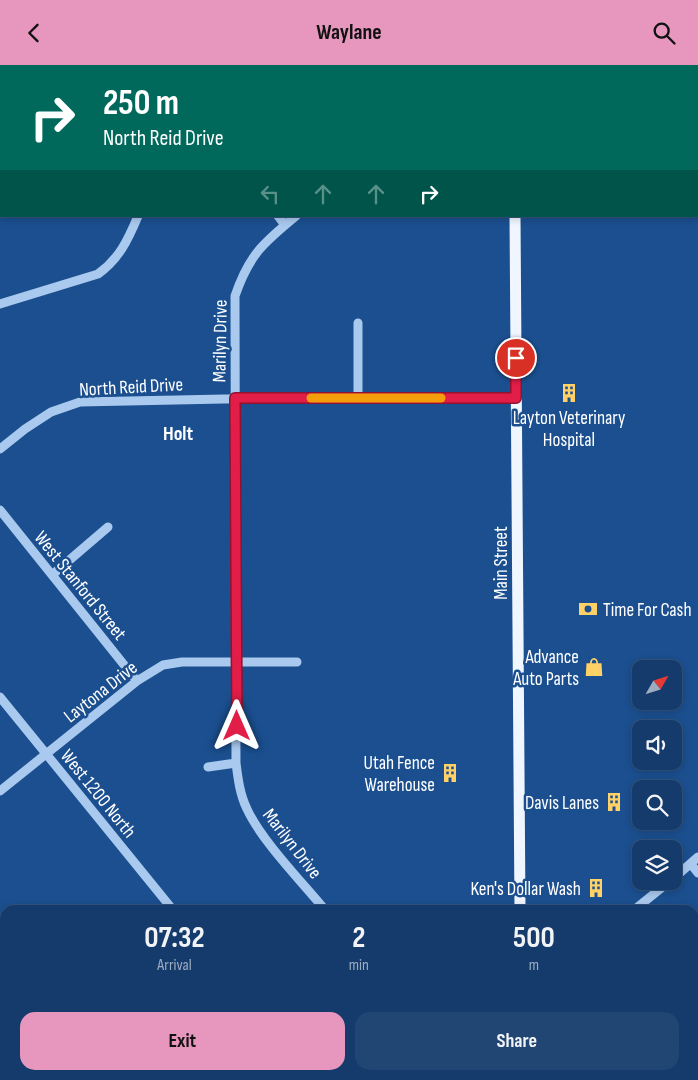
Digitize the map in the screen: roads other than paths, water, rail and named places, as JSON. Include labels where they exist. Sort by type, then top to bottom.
[{"type":"main road","name":"Main Street","points":[[515,217],[520,905]]},
{"type":"street","points":[[0,304],[98,274],[112,264],[123,250],[138,217]]},
{"type":"street","points":[[279,217],[286,225]]},
{"type":"street","name":"Marilyn Drive","points":[[295,217],[262,244],[251,258],[234,296],[236,763],[238,783],[246,808],[259,829],[321,905]]},
{"type":"street","points":[[358,323],[358,398]]},
{"type":"street","name":"North Reid Drive","points":[[0,449],[25,429],[51,412],[80,402],[235,398],[516,398]]},
{"type":"street","name":"West Stanford Street","points":[[0,511],[137,681]]},
{"type":"street","points":[[52,575],[108,527]]},
{"type":"street","name":"Laytona Drive","points":[[0,791],[137,681],[163,665],[182,662],[297,662]]},
{"type":"street","name":"West 1200 North","points":[[0,697],[170,905]]},
{"type":"street","points":[[208,767],[236,763]]},
{"type":"street","points":[[682,871],[694,861],[698,873]]},
{"type":"street","points":[[640,905],[659,890]]},
{"type":"place","name":"Layton Veterinary Hospital","points":[[569,393]]},
{"type":"place","name":"Time For Cash","points":[[588,609]]},
{"type":"place","name":"Advance Auto Parts","points":[[594,667]]},
{"type":"place","name":"Utah Fence Warehouse","points":[[450,773]]},
{"type":"place","name":"Davis Lanes","points":[[614,802]]},
{"type":"place","name":"Ken's Dollar Wash","points":[[596,888]]},
{"type":"district","name":"Holt","points":[[178,433]]}]
